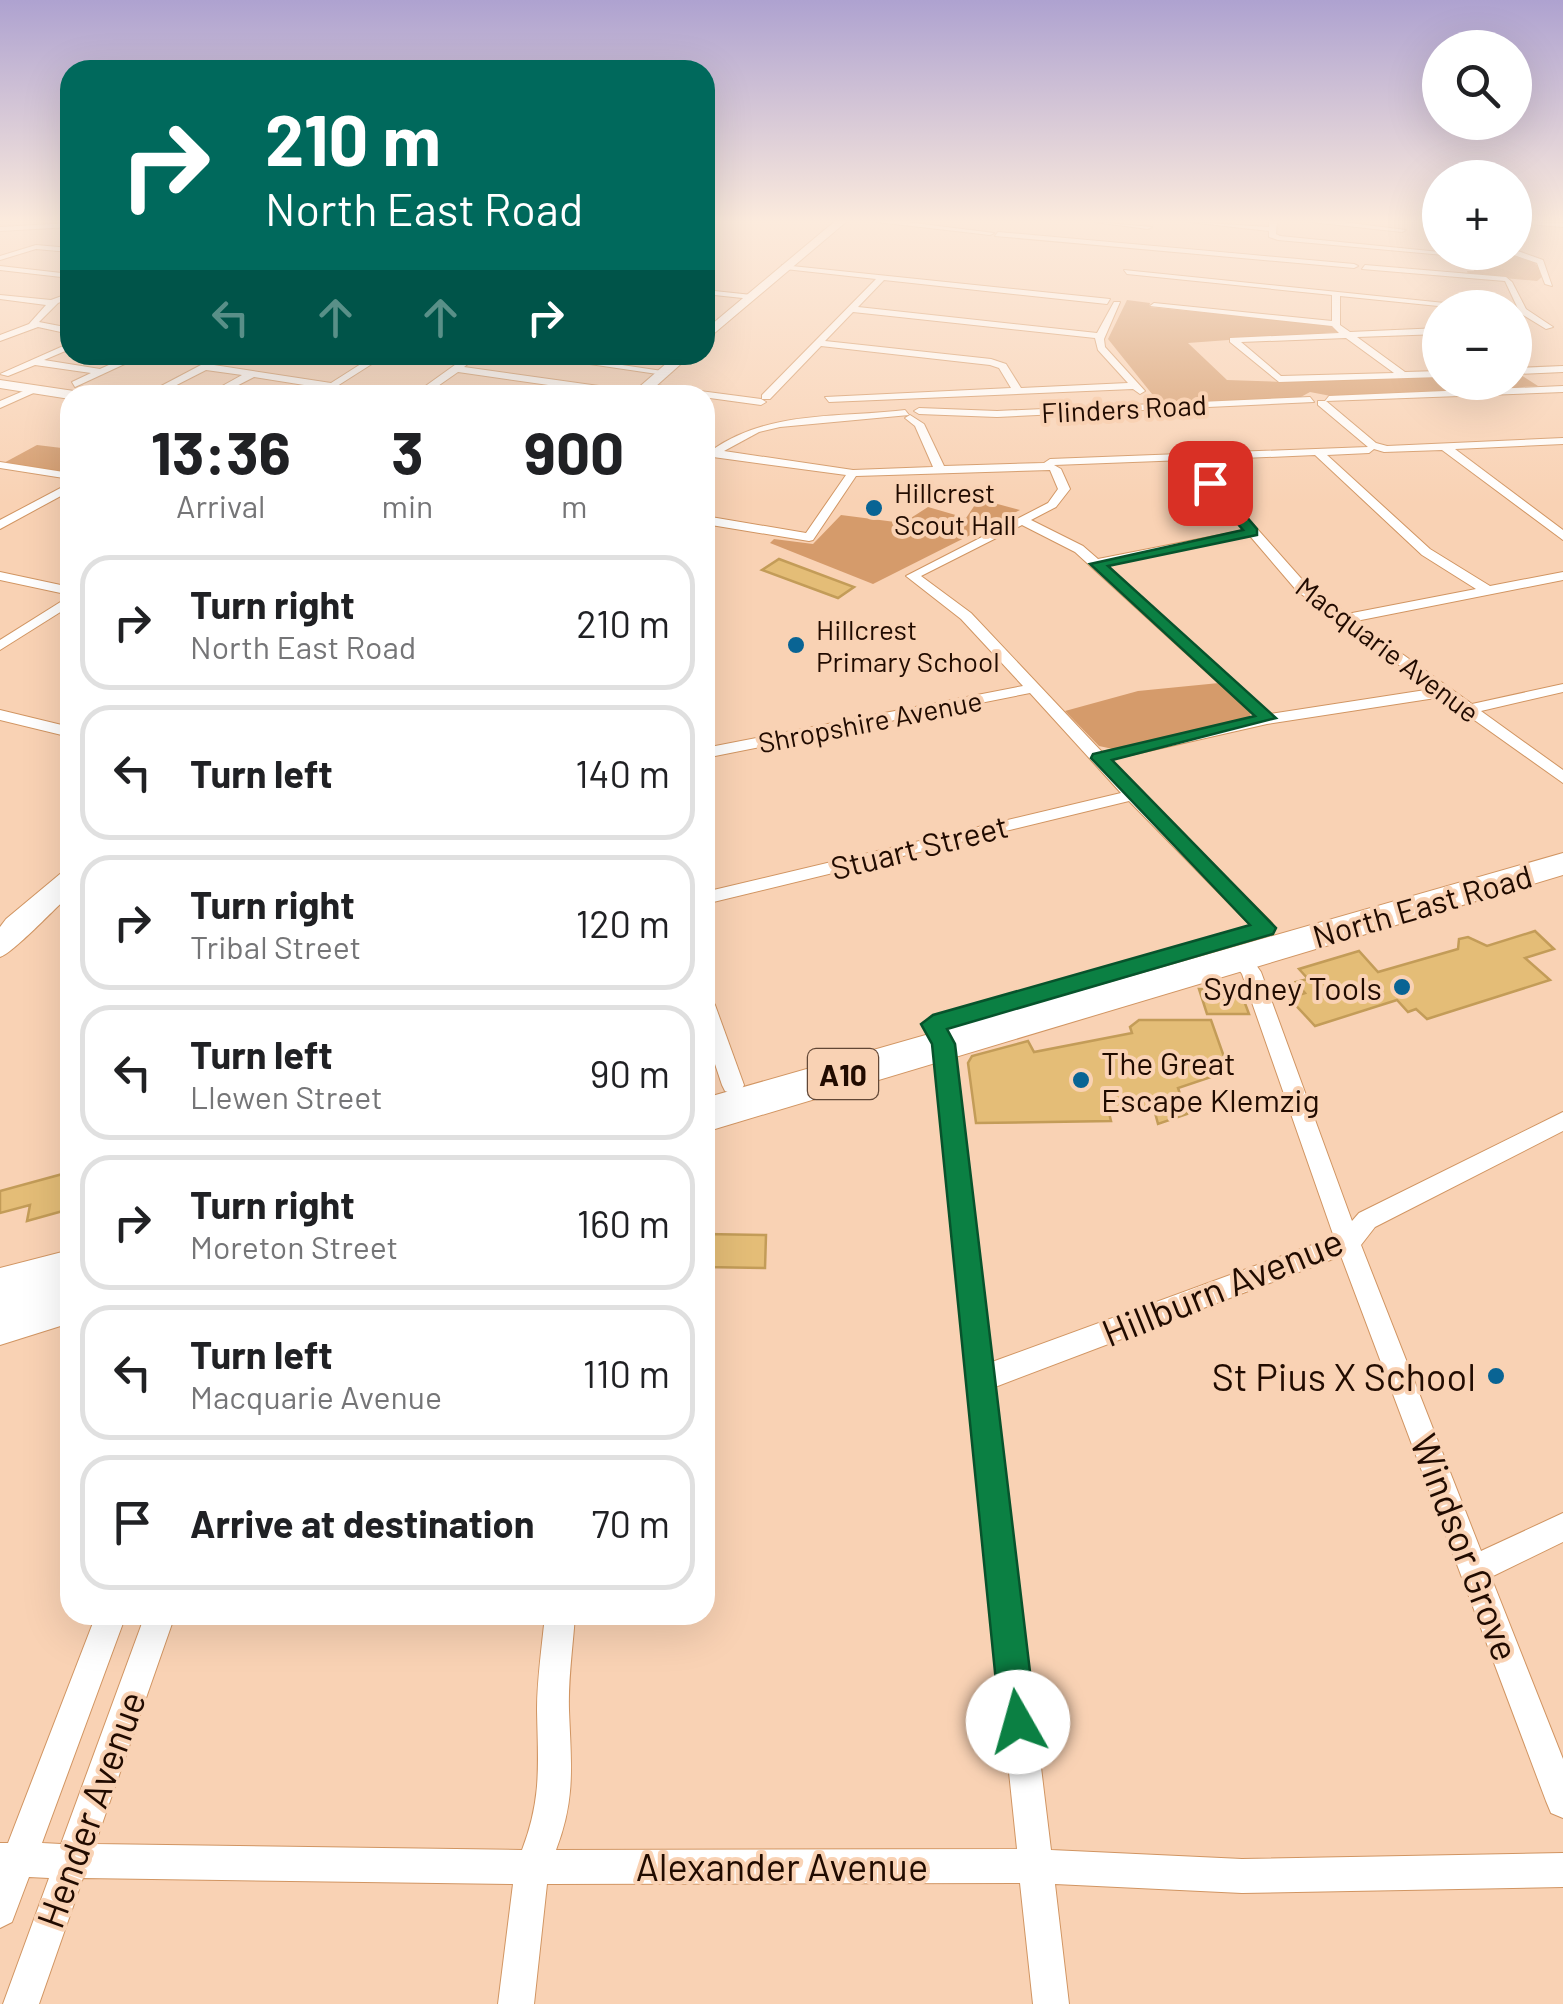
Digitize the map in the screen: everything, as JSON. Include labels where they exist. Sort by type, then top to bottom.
[{"type":"highway","name":"North East Road","points":[[722,1099],[1563,847]]},
{"type":"highway","name":"North East Road","points":[[1274,936],[1563,864]]},
{"type":"highway","points":[[0,1290],[60,1274]]},
{"type":"highway","points":[[0,1322],[60,1304]]},
{"type":"main road","points":[[649,385],[672,365]]},
{"type":"main road","points":[[2,379],[35,389],[60,390]]},
{"type":"main road","points":[[5,934],[60,888]]},
{"type":"street","points":[[35,325],[33,320],[39,316]]},
{"type":"street","points":[[768,400],[847,316]]},
{"type":"street","points":[[912,316],[1098,336]]},
{"type":"street","points":[[1106,316],[1098,336],[1101,348],[1155,406]]},
{"type":"street","points":[[1249,316],[1334,324],[1403,375]]},
{"type":"street","points":[[1334,324],[1335,316]]},
{"type":"street","points":[[1532,317],[1550,326]]},
{"type":"street","points":[[0,338],[35,325],[60,329]]},
{"type":"street","points":[[1532,327],[1563,326]]},
{"type":"street","points":[[1422,332],[1233,340],[1279,380],[1422,374]]},
{"type":"street","points":[[820,343],[991,362],[1004,366],[1018,392]]},
{"type":"street","points":[[2,379],[60,350]]},
{"type":"street","points":[[34,362],[101,372]]},
{"type":"street","points":[[82,385],[117,365]]},
{"type":"street","points":[[170,385],[210,365]]},
{"type":"street","points":[[334,385],[369,365]]},
{"type":"street","points":[[434,385],[462,365]]},
{"type":"street","points":[[617,365],[664,372]]},
{"type":"street","points":[[207,367],[325,385]]},
{"type":"street","points":[[1532,370],[1563,369]]},
{"type":"street","points":[[458,370],[563,385]]},
{"type":"street","points":[[231,385],[252,374]]},
{"type":"street","name":"Flinders Road","points":[[1532,377],[1557,389]]},
{"type":"street","points":[[531,385],[538,380]]},
{"type":"street","points":[[829,399],[1136,386]]},
{"type":"street","points":[[0,406],[35,389]]},
{"type":"street","name":"Flinders Road","points":[[715,449],[729,440],[779,425],[884,416],[1557,389]]},
{"type":"street","points":[[715,397],[768,400]]},
{"type":"street","points":[[768,400],[779,425]]},
{"type":"street","points":[[1320,401],[1375,448]]},
{"type":"street","points":[[915,416],[940,470]]},
{"type":"street","points":[[715,454],[853,473],[1563,441]]},
{"type":"street","points":[[1444,446],[1563,536]]},
{"type":"street","points":[[1318,452],[1426,552],[1488,590]]},
{"type":"street","name":"Macquarie Avenue","points":[[1189,458],[1302,588],[1563,778]]},
{"type":"street","points":[[0,465],[60,474]]},
{"type":"street","points":[[1053,466],[1064,490],[1052,505],[912,576],[966,616],[1133,794],[1274,936]]},
{"type":"street","points":[[715,522],[809,537],[853,473]]},
{"type":"street","points":[[0,525],[60,492]]},
{"type":"street","points":[[1023,521],[1055,534],[1097,564],[1268,718]]},
{"type":"street","points":[[1097,564],[1252,532]]},
{"type":"street","points":[[0,576],[60,589]]},
{"type":"street","points":[[1343,619],[1563,576]]},
{"type":"street","points":[[0,646],[60,607]]},
{"type":"street","name":"Shropshire Avenue","points":[[715,751],[1034,688]]},
{"type":"street","points":[[1467,710],[1563,688]]},
{"type":"street","points":[[1100,758],[1268,718],[1444,692]]},
{"type":"street","points":[[0,715],[60,730]]},
{"type":"street","name":"Stuart Street","points":[[715,896],[1133,794]]},
{"type":"street","name":"Windsor Grove","points":[[1232,949],[1249,969],[1265,1010],[1348,1244],[1563,1801]]},
{"type":"street","points":[[938,1034],[1051,2004]]},
{"type":"street","points":[[715,1060],[722,1099]]},
{"type":"street","name":"Hillburn Avenue","points":[[979,1380],[1348,1244],[1367,1220],[1563,1121]]},
{"type":"street","points":[[1476,1569],[1563,1527]]},
{"type":"street","name":"Hender Avenue","points":[[0,1910],[10,1860],[107,1625]]},
{"type":"street","name":"Hender Avenue","points":[[21,2004],[156,1625]]},
{"type":"street","points":[[516,2004],[532,1867],[550,1821],[557,1764],[553,1707],[559,1625]]},
{"type":"street","name":"Alexander Avenue","points":[[10,1860],[532,1867],[1035,1866],[1242,1876],[1563,1870]]},
{"type":"shaded area","points":[[1119,316],[1234,316],[1329,325],[1338,332],[1188,343],[1227,380],[1422,377],[1422,392],[1336,397],[1310,392],[1299,398],[1160,404],[1108,339]]},
{"type":"shaded area","points":[[37,445],[60,448],[60,474],[0,465]]},
{"type":"shaded area","points":[[979,499],[1020,510],[873,584],[770,543],[774,539],[813,544],[841,515],[903,523],[928,507],[966,518]]},
{"type":"shaded area","points":[[1219,683],[1251,711],[1250,717],[1113,749],[1099,746],[1065,711],[1138,691]]},
{"type":"building","points":[[779,559],[854,587],[838,598],[762,570]]},
{"type":"building","name":"Sydney Tools","points":[[1535,931],[1554,949],[1525,958],[1550,980],[1427,1019],[1416,1009],[1408,1012],[1397,1000],[1315,1026],[1289,998],[1305,993],[1296,982],[1308,979],[1299,969],[1359,951],[1378,972],[1458,949],[1459,939],[1468,937],[1487,946]]},
{"type":"building","points":[[1199,989],[1240,990],[1249,1014],[1207,1014]]},
{"type":"building","points":[[1139,1020],[1211,1020],[1229,1071],[1178,1088],[1187,1114],[1158,1124],[1154,1109],[1108,1109],[1111,1121],[976,1123],[968,1063],[972,1056],[1028,1041],[1034,1052],[1132,1033],[1130,1027]]},
{"type":"building","points":[[60,1175],[60,1212],[27,1221],[30,1205],[0,1213],[0,1191]]},
{"type":"building","points":[[715,1234],[766,1235],[765,1268],[715,1267]]},
{"type":"place","name":"Hillcrest Scout Hall","points":[[874,508]]},
{"type":"place","name":"Hillcrest Primary School","points":[[796,645]]},
{"type":"place","name":"Sydney Tools","points":[[1402,987]]},
{"type":"place","name":"The Great Escape Klemzig","points":[[1081,1080]]},
{"type":"place","name":"St Pius X School","points":[[1496,1376]]},
{"type":"route","points":[[1018,1722],[944,1044],[933,1024],[1266,928],[1100,758],[1268,718],[1097,564],[1252,532],[1210,483]]}]
